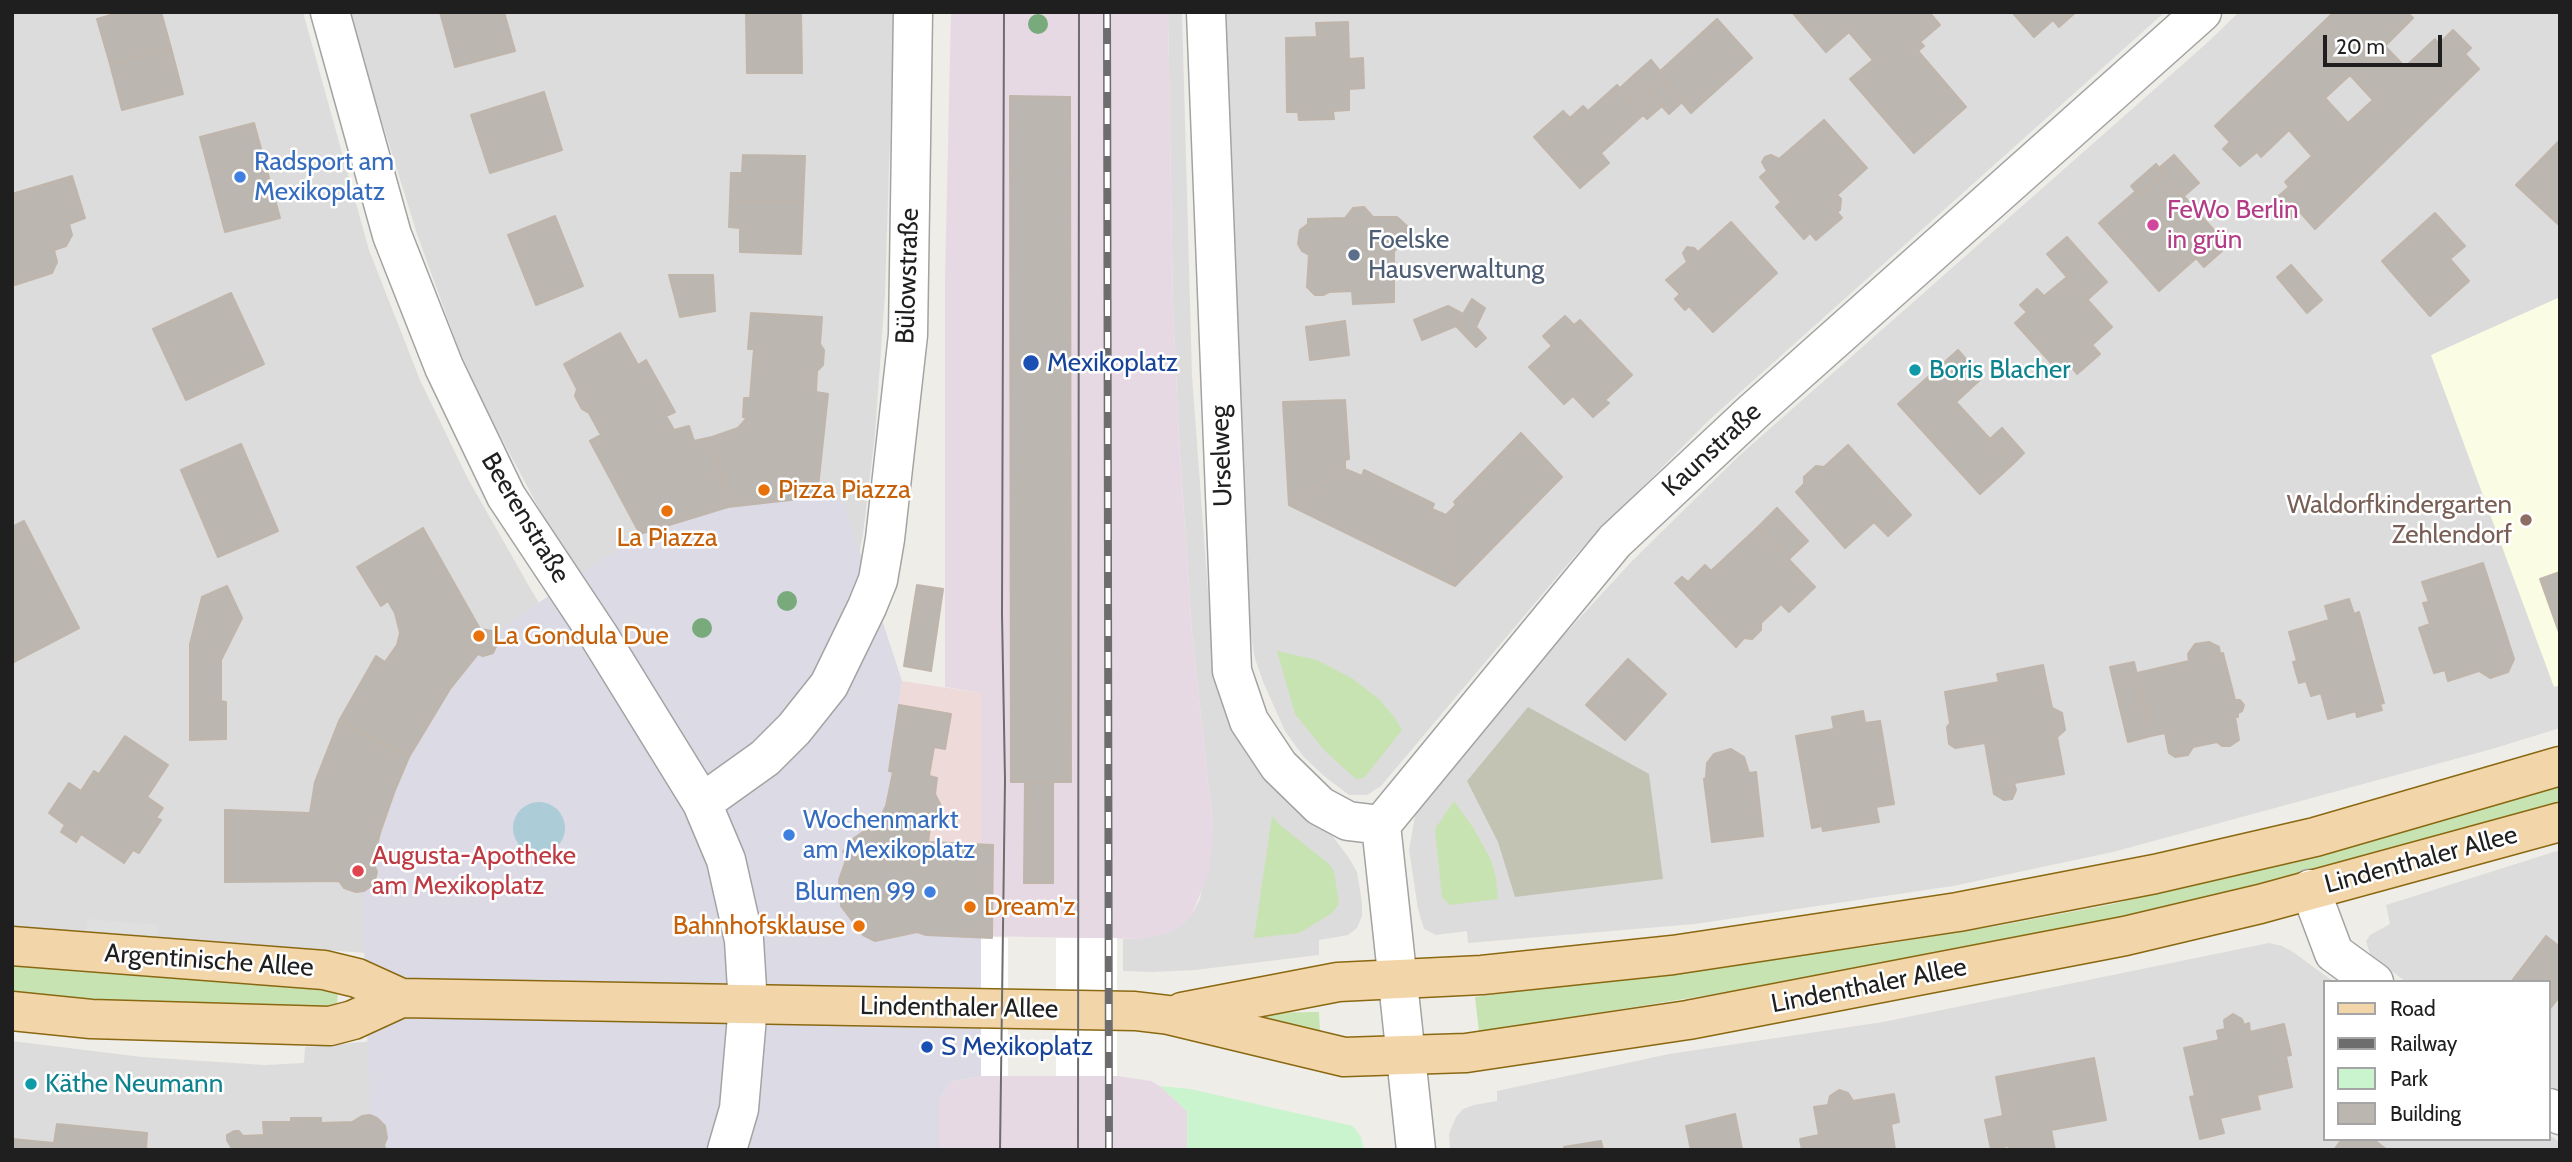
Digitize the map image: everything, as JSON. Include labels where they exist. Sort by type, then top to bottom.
[{"type":"main road","name":"Lindenthaler Allee","points":[[1169,1015],[1338,982],[1482,975],[1673,955],[1958,912],[2155,874],[2315,837],[2560,766]]},
{"type":"main road","name":"Lindenthaler Allee","points":[[748,1004],[1135,1011],[1169,1015],[1344,1058],[1466,1053],[1688,1020],[2125,936],[2260,904],[2560,822]]},
{"type":"main road","name":"Argentinische Allee","points":[[12,946],[324,970],[357,978],[401,998],[748,1004]]},
{"type":"main road","name":"Argentinische Allee","points":[[12,1011],[91,1019],[330,1026],[354,1020],[401,998]]},
{"type":"street","name":"Beerenstraße","points":[[330,12],[393,235],[444,367],[506,496],[599,636],[702,803],[726,860],[740,915],[748,1004],[739,1109],[727,1150]]},
{"type":"street","name":"Bülowstraße","points":[[702,803],[765,758],[794,729],[829,685],[867,607],[877,580],[885,539],[908,335],[913,12]]},
{"type":"street","name":"Urselweg","points":[[1206,12],[1232,671],[1249,721],[1279,766],[1320,806],[1348,821],[1381,825]]},
{"type":"street","name":"Kaunstraße","points":[[1381,825],[1615,541],[1754,411],[2202,12]]},
{"type":"street","points":[[1381,825],[1416,1150]]},
{"type":"street","points":[[2310,889],[2334,953],[2371,980]]},
{"type":"shaded area","points":[[12,12],[303,12],[369,250],[420,380],[468,479],[533,593],[612,718],[510,964],[12,926]]},
{"type":"shaded area","points":[[351,12],[894,12],[885,294],[875,434],[863,534],[851,593],[691,749],[542,514],[495,426],[459,350],[417,234]]},
{"type":"shaded area","points":[[951,12],[1168,12],[1173,306],[1179,438],[1192,633],[1213,828],[1209,872],[1192,914],[1183,925],[1169,933],[1143,939],[981,936],[981,693],[945,687],[945,277]]},
{"type":"shaded area","points":[[1168,12],[1182,12],[1192,376],[1213,659],[1237,733],[1247,754],[1269,784],[1318,828],[1331,834],[1349,858],[1357,872],[1362,916],[1357,928],[1348,935],[1319,940],[1319,955],[1195,970],[1152,972],[1123,971],[1123,939],[1143,939],[1182,925],[1192,914],[1200,899],[1213,828],[1192,633],[1179,438],[1173,306]]},
{"type":"shaded area","points":[[1226,12],[2165,12],[1707,422],[1578,552],[1381,786],[1367,795],[1349,795],[1303,756],[1285,731],[1255,659],[1250,629]]},
{"type":"shaded area","points":[[2239,12],[2560,12],[2560,728],[2113,852],[1953,886],[1695,924],[1468,943],[1467,931],[1436,935],[1424,929],[1418,909],[1409,850],[1415,816],[1422,801],[1552,648],[1633,560],[1740,455]]},
{"type":"shaded area","name":"Waldorfkindergarten Zehlendorf","points":[[2560,297],[2560,685],[2554,687],[2431,355]]},
{"type":"shaded area","points":[[817,497],[843,500],[902,681],[889,771],[893,772],[886,806],[872,833],[867,830],[850,841],[843,852],[847,857],[839,880],[841,906],[891,938],[917,932],[926,935],[981,936],[981,1076],[951,1082],[939,1100],[939,1150],[386,1150],[385,1126],[370,1115],[362,892],[372,886],[376,878],[373,861],[395,790],[409,757],[436,710],[478,654],[487,655],[497,648],[498,642],[494,633],[640,534],[728,507]]},
{"type":"shaded area","points":[[902,681],[981,693],[981,936],[875,941],[841,906],[839,880],[847,857],[843,852],[850,841],[867,829],[892,772],[889,771]]},
{"type":"shaded area","points":[[1528,707],[1649,774],[1663,879],[1515,897],[1498,842],[1467,781]]},
{"type":"shaded area","points":[[2560,850],[2560,1093],[2551,1086],[2551,980],[2403,980],[2370,954],[2366,941],[2370,935],[2390,924],[2386,905]]},
{"type":"shaded area","points":[[88,919],[158,925],[158,937],[86,931]]},
{"type":"shaded area","points":[[2269,943],[2293,952],[2331,980],[2324,980],[2324,1141],[2551,1141],[2551,1136],[2560,1142],[2560,1150],[1450,1150],[1449,1134],[1456,1117],[1463,1109],[1497,1101],[1497,1091],[1669,1054],[1883,1022]]},
{"type":"shaded area","points":[[456,1034],[699,1150],[12,1150],[12,1041],[142,1057],[265,1065],[304,1063],[305,1047]]},
{"type":"shaded area","points":[[981,1076],[1117,1076],[1151,1081],[1187,1111],[1187,1150],[939,1150],[939,1100],[951,1082]]},
{"type":"green space","points":[[1277,651],[1317,660],[1353,679],[1380,700],[1395,718],[1402,730],[1364,778],[1356,779],[1325,751],[1295,714]]},
{"type":"green space","points":[[2560,780],[2560,803],[2471,831],[2114,922],[1876,968],[1479,1032],[1475,997],[1873,946],[2113,904],[2379,836]]},
{"type":"green space","points":[[1454,801],[1491,860],[1498,899],[1450,905],[1442,898],[1435,829]]},
{"type":"green space","points":[[1272,816],[1328,863],[1334,871],[1339,904],[1331,914],[1299,933],[1254,938]]},
{"type":"green space","points":[[12,962],[338,989],[337,1008],[107,1001],[12,992]]},
{"type":"green space","points":[[1319,1012],[1320,1031],[1290,1030],[1247,1013]]},
{"type":"green space","points":[[1160,1086],[1190,1089],[1353,1126],[1361,1137],[1364,1150],[1187,1150],[1187,1111]]},
{"type":"water","points":[[539,802],[549,804],[557,810],[563,818],[563,838],[557,846],[549,852],[539,854],[529,852],[521,846],[515,838],[513,828],[515,818],[521,810],[529,804]]},
{"type":"pier","points":[[981,936],[1008,938],[1008,1076],[981,1076]]},
{"type":"pier","points":[[1056,938],[1117,938],[1117,1076],[1056,1076]]},
{"type":"building","points":[[121,12],[161,12],[171,48],[110,64],[97,19]]},
{"type":"building","points":[[440,12],[504,12],[515,51],[455,67]]},
{"type":"building","points":[[746,12],[801,12],[802,73],[747,73]]},
{"type":"building","points":[[1792,12],[1929,12],[1940,25],[1920,42],[1924,46],[1918,51],[1966,107],[1914,153],[1850,79],[1873,60],[1849,32],[1826,52]]},
{"type":"building","points":[[2012,12],[2076,12],[2059,27],[2053,20],[2034,37]]},
{"type":"building","points":[[2334,12],[2410,12],[2413,18],[2385,46],[2405,67],[2435,39],[2439,44],[2453,30],[2471,48],[2465,54],[2479,69],[2315,229],[2300,212],[2293,219],[2274,200],[2289,187],[2285,182],[2312,156],[2289,130],[2261,157],[2257,152],[2240,166],[2223,149],[2230,142],[2215,126]],"holes":[[[2350,75],[2373,100],[2348,123],[2325,98]]]},
{"type":"building","points":[[1717,19],[1752,58],[1691,113],[1657,74]]},
{"type":"building","points":[[1348,22],[1349,59],[1363,58],[1364,88],[1349,89],[1349,110],[1333,111],[1334,119],[1299,120],[1298,112],[1287,112],[1286,38],[1317,37],[1316,23]]},
{"type":"building","points":[[171,48],[183,94],[122,110],[110,64]]},
{"type":"building","points":[[1651,60],[1660,71],[1657,74],[1682,102],[1669,114],[1634,75]]},
{"type":"building","points":[[1634,75],[1662,106],[1647,119],[1620,88]]},
{"type":"building","points":[[1617,85],[1643,115],[1601,153],[1609,163],[1580,188],[1534,137],[1563,111],[1570,118],[1583,106],[1588,111]]},
{"type":"building","points":[[544,92],[562,150],[490,173],[471,115]]},
{"type":"building","points":[[1010,96],[1070,97],[1071,782],[1011,782]]},
{"type":"building","points":[[1824,120],[1867,168],[1837,195],[1841,199],[1840,210],[1837,212],[1842,218],[1816,240],[1810,233],[1804,239],[1776,207],[1781,202],[1760,177],[1767,171],[1762,162],[1765,157],[1771,155],[1779,159]]},
{"type":"building","name":"Radsport am Mexikoplatz","points":[[254,123],[280,218],[225,232],[200,137]]},
{"type":"building","points":[[2560,140],[2560,226],[2516,185]]},
{"type":"building","points":[[743,155],[805,156],[803,203],[730,201],[731,173],[742,173]]},
{"type":"building","points":[[2174,155],[2199,183],[2184,196],[2159,168]]},
{"type":"building","points":[[2156,164],[2164,174],[2139,196],[2131,186]]},
{"type":"building","points":[[2164,174],[2220,237],[2159,291],[2099,223],[2136,191],[2139,196]]},
{"type":"building","points":[[72,176],[85,218],[69,224],[72,235],[66,246],[54,250],[57,262],[52,273],[15,285],[12,275],[12,194]]},
{"type":"building","points":[[730,201],[803,203],[801,254],[740,252],[740,228],[729,227]]},
{"type":"building","points":[[1364,207],[1373,217],[1397,217],[1407,226],[1406,242],[1394,251],[1394,302],[1353,304],[1352,291],[1315,295],[1307,287],[1309,255],[1302,251],[1298,244],[1300,230],[1308,224],[1308,219],[1345,218],[1353,208]]},
{"type":"building","points":[[2435,213],[2465,246],[2450,259],[2469,281],[2430,316],[2382,261]]},
{"type":"building","points":[[555,216],[583,286],[536,305],[508,235]]},
{"type":"building","points":[[1731,222],[1777,273],[1713,332],[1689,306],[1685,310],[1675,299],[1680,294],[1666,280],[1687,262],[1683,253],[1687,247],[1698,252]]},
{"type":"building","points":[[2067,237],[2107,282],[2087,300],[2047,254]]},
{"type":"building","points":[[2214,242],[2222,251],[2204,267],[2196,258]]},
{"type":"building","points":[[2291,265],[2322,300],[2307,313],[2277,277]]},
{"type":"building","points":[[669,275],[713,275],[715,311],[680,317]]},
{"type":"building","points":[[2067,277],[2112,327],[2092,345],[2100,354],[2077,374],[2070,365],[2061,374],[2015,323],[2027,312],[2020,305],[2037,289],[2044,296]]},
{"type":"building","points":[[231,293],[264,364],[186,400],[153,329]]},
{"type":"building","points":[[1472,299],[1485,308],[1476,327],[1486,338],[1476,347],[1456,326]]},
{"type":"building","points":[[1448,306],[1463,314],[1456,326],[1422,340],[1414,320]]},
{"type":"building","points":[[751,313],[822,317],[820,344],[824,350],[823,365],[817,371],[816,392],[828,394],[817,497],[728,507],[712,437],[738,428],[747,418],[743,417],[744,398],[750,398],[754,349],[748,349]]},
{"type":"building","points":[[1565,316],[1574,325],[1580,320],[1632,375],[1605,400],[1609,403],[1593,417],[1573,396],[1564,404],[1529,367],[1552,346],[1543,336]]},
{"type":"building","points":[[1345,321],[1349,355],[1310,360],[1306,327]]},
{"type":"building","points":[[620,333],[638,365],[646,360],[675,412],[666,416],[674,430],[689,426],[694,441],[712,437],[728,507],[640,534],[590,441],[601,435],[589,413],[582,409],[575,396],[577,389],[564,364]]},
{"type":"building","points":[[1958,350],[1982,378],[1956,402],[2013,464],[1980,494],[1898,404]]},
{"type":"building","points":[[1345,400],[1349,459],[1345,460],[1345,469],[1289,505],[1283,402]]},
{"type":"building","points":[[2002,428],[2024,453],[2013,464],[1990,439]]},
{"type":"building","points":[[1521,433],[1562,477],[1455,586],[1446,515],[1456,505],[1454,502]]},
{"type":"building","points":[[241,444],[278,531],[218,557],[181,470]]},
{"type":"building","points":[[1848,445],[1911,515],[1888,536],[1874,522],[1845,548],[1796,492],[1804,484],[1804,477],[1816,466],[1824,467]]},
{"type":"building","points":[[1345,469],[1362,476],[1364,470],[1434,504],[1432,509],[1446,515],[1455,586],[1289,505]]},
{"type":"building","points":[[1777,508],[1808,541],[1789,559],[1758,527]]},
{"type":"building","points":[[24,521],[79,628],[12,663],[12,527]]},
{"type":"building","points":[[1758,527],[1815,587],[1789,612],[1781,604],[1761,623],[1761,630],[1752,639],[1744,638],[1736,647],[1675,583],[1682,577],[1688,582],[1705,565],[1711,571]]},
{"type":"building","points":[[423,528],[480,629],[492,631],[498,642],[493,653],[483,656],[478,654],[450,689],[409,757],[339,721],[376,656],[385,662],[397,645],[400,633],[395,613],[388,601],[381,606],[357,567]]},
{"type":"building","points":[[2483,563],[2514,659],[2508,672],[2490,678],[2479,671],[2448,681],[2445,670],[2434,673],[2419,628],[2430,624],[2423,603],[2429,602],[2422,582]]},
{"type":"building","points":[[2560,572],[2560,635],[2540,579]]},
{"type":"building","points":[[917,585],[943,589],[931,671],[904,666]]},
{"type":"building","points":[[227,586],[242,618],[221,660],[221,701],[226,702],[226,739],[190,740],[190,644],[202,597]]},
{"type":"building","points":[[2349,599],[2354,614],[2359,612],[2384,703],[2380,704],[2382,710],[2357,717],[2356,711],[2328,719],[2321,693],[2311,696],[2306,681],[2299,683],[2293,662],[2297,661],[2289,632],[2329,620],[2325,606]]},
{"type":"building","points":[[2209,642],[2219,647],[2220,654],[2223,653],[2235,700],[2240,700],[2244,705],[2238,717],[2235,717],[2239,740],[2230,746],[2222,746],[2217,742],[2193,747],[2188,755],[2175,757],[2169,753],[2165,733],[2151,736],[2137,673],[2189,661],[2188,654],[2195,644]]},
{"type":"building","points":[[1628,659],[1666,694],[1625,740],[1586,705]]},
{"type":"building","points":[[2134,662],[2151,736],[2128,742],[2110,667]]},
{"type":"building","points":[[2043,665],[2052,708],[2062,713],[2065,730],[2057,737],[2064,774],[2014,783],[2016,790],[2012,799],[2004,800],[1994,794],[1985,743],[1955,748],[1949,744],[1947,727],[1950,723],[1945,692],[1999,682],[1997,674]]},
{"type":"building","points":[[899,705],[951,714],[945,749],[934,747],[929,776],[937,778],[935,794],[941,806],[937,821],[930,827],[928,842],[993,845],[992,938],[926,935],[917,932],[875,941],[863,935],[841,906],[839,880],[847,857],[843,852],[850,841],[867,829],[872,833],[886,806],[893,772],[889,771]]},
{"type":"building","points":[[1863,711],[1865,723],[1880,721],[1894,804],[1876,807],[1879,822],[1823,831],[1822,826],[1812,828],[1796,736],[1834,729],[1832,717]]},
{"type":"building","points":[[339,721],[409,757],[380,833],[373,861],[377,872],[374,884],[364,891],[356,892],[344,888],[339,881],[225,882],[225,810],[310,813],[315,782]]},
{"type":"building","points":[[125,736],[168,765],[147,797],[163,808],[156,818],[161,820],[139,853],[133,850],[124,863],[81,834],[76,842],[61,832],[65,825],[49,813],[69,783],[81,791],[94,771],[99,774]]},
{"type":"building","points":[[1731,749],[1744,757],[1749,773],[1756,772],[1763,836],[1712,842],[1704,779],[1707,763],[1714,754]]},
{"type":"building","points":[[1025,782],[1053,782],[1053,883],[1024,883]]},
{"type":"building","points":[[2546,936],[2560,947],[2560,996],[2551,1007],[2551,980],[2513,980]]},
{"type":"building","points":[[2233,1014],[2242,1019],[2244,1025],[2249,1023],[2250,1032],[2284,1024],[2291,1055],[2286,1056],[2292,1087],[2257,1095],[2260,1109],[2220,1118],[2224,1133],[2200,1139],[2190,1097],[2195,1096],[2184,1048],[2219,1040],[2217,1031],[2225,1029],[2224,1020]]},
{"type":"building","points":[[2094,1058],[2106,1120],[2051,1130],[2055,1150],[2010,1150],[2009,1146],[1991,1149],[1985,1120],[2003,1116],[1996,1077]]},
{"type":"building","points":[[1839,1090],[1848,1093],[1853,1101],[1894,1094],[1899,1122],[1891,1124],[1895,1150],[1802,1150],[1800,1139],[1819,1135],[1814,1107],[1828,1105],[1830,1096]]},
{"type":"building","points":[[1735,1114],[1742,1149],[1691,1150],[1686,1126]]},
{"type":"building","points":[[370,1115],[385,1126],[386,1150],[233,1150],[227,1140],[227,1135],[234,1131],[239,1131],[243,1136],[264,1135],[263,1122],[321,1118],[321,1123],[352,1122]]},
{"type":"building","points":[[57,1124],[147,1133],[146,1150],[12,1150],[12,1139],[54,1143]]},
{"type":"building","points":[[1601,1141],[1603,1150],[1565,1150],[1564,1147]]},
{"type":"building","points":[[2341,1141],[2376,1141],[2387,1150],[2334,1150]]},
{"type":"tram line","points":[[1000,1150],[1005,780],[1002,614],[1004,12]]},
{"type":"tram line","points":[[1078,1150],[1079,12]]},
{"type":"railway","points":[[1107,12],[1109,1150]]},
{"type":"place","name":"Radsport am Mexikoplatz","points":[[240,177]]},
{"type":"place","name":"FeWo Berlin in grün","points":[[2153,225]]},
{"type":"place","name":"Foelske Hausverwaltung","points":[[1354,255]]},
{"type":"place","name":"Mexikoplatz","points":[[1031,363]]},
{"type":"place","name":"Boris Blacher","points":[[1915,370]]},
{"type":"place","name":"Pizza Piazza","points":[[764,490]]},
{"type":"place","name":"La Piazza","points":[[667,511]]},
{"type":"place","name":"Waldorfkindergarten Zehlendorf","points":[[2526,520]]},
{"type":"place","name":"La Gondula Due","points":[[479,636]]},
{"type":"place","name":"Wochenmarkt am Mexikoplatz","points":[[789,835]]},
{"type":"place","name":"Augusta-Apotheke am Mexikoplatz","points":[[358,871]]},
{"type":"place","name":"Blumen 99","points":[[930,892]]},
{"type":"place","name":"Dream'z","points":[[970,907]]},
{"type":"place","name":"Bahnhofsklause","points":[[859,926]]},
{"type":"place","name":"S Mexikoplatz","points":[[927,1047]]},
{"type":"place","name":"Käthe Neumann","points":[[31,1084]]}]
